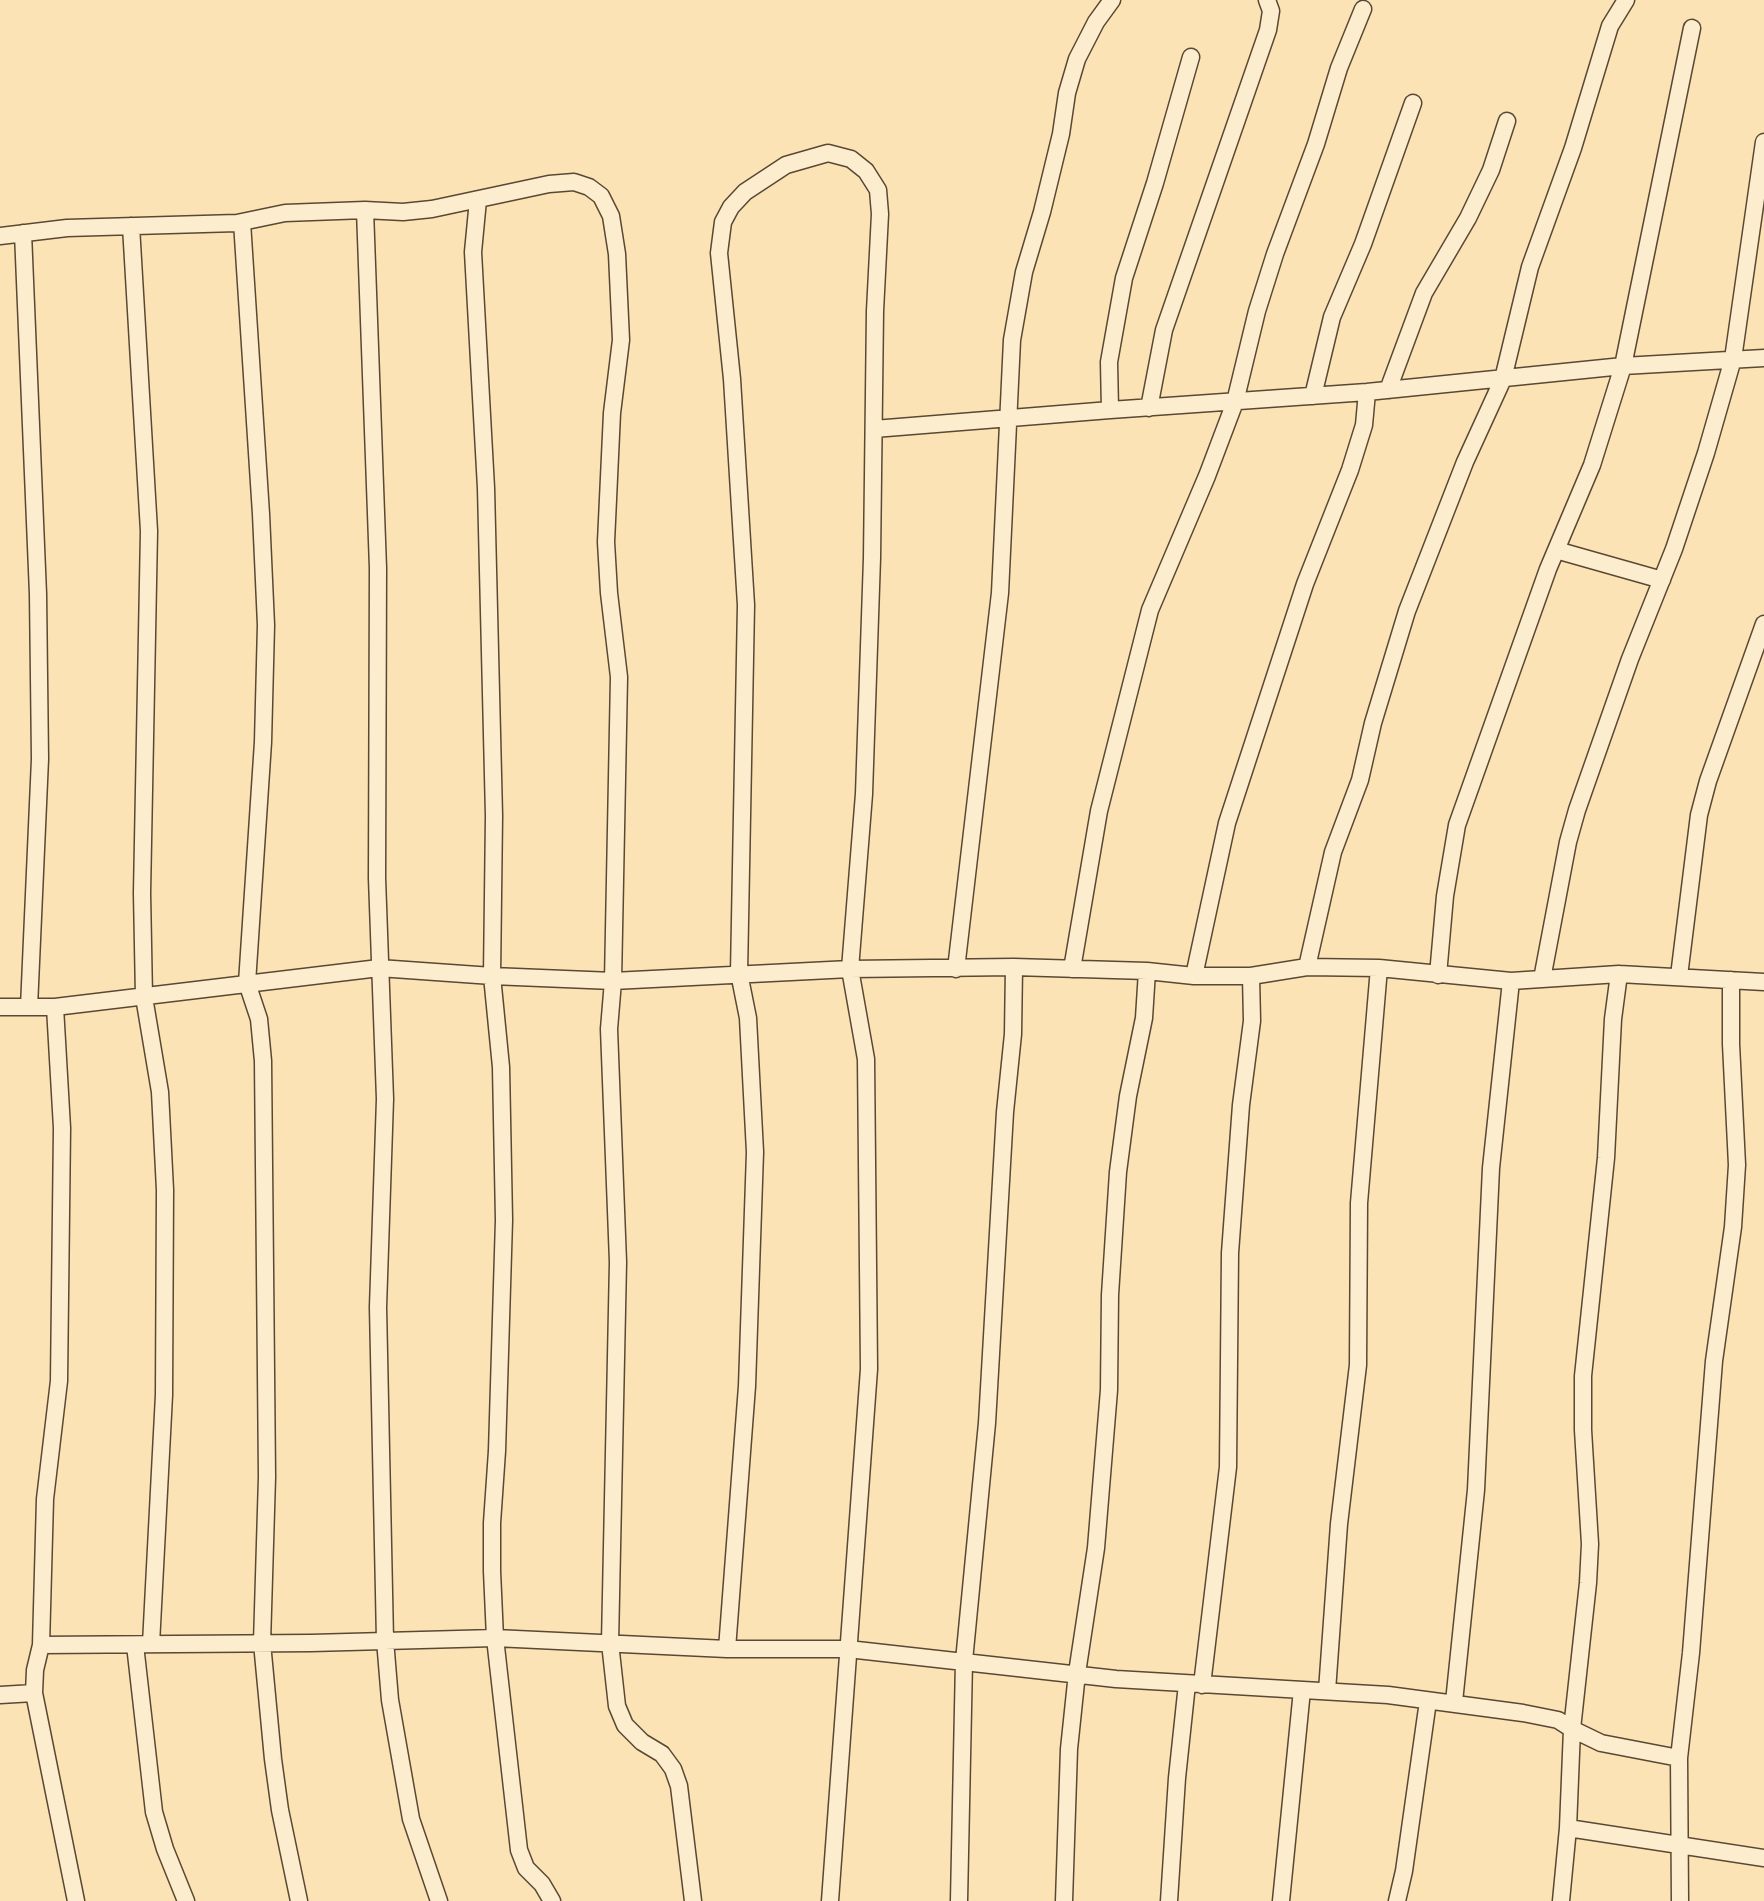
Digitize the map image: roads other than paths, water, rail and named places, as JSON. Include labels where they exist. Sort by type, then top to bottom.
[{"type":"street","points":[[956,969],[1000,593],[1015,327],[1024,272],[1042,212],[1077,59],[1096,22],[1112,0]]},
{"type":"street","points":[[1149,408],[1164,330],[1268,30],[1271,11],[1267,0]]},
{"type":"street","points":[[1307,967],[1333,852],[1360,780],[1373,723],[1407,611],[1465,462],[1503,379],[1534,254],[1573,148],[1610,26],[1626,0]]},
{"type":"street","points":[[1072,969],[1099,811],[1150,610],[1235,402],[1257,311],[1275,254],[1316,144],[1339,68],[1363,9]]},
{"type":"street","points":[[1438,975],[1445,896],[1457,825],[1556,550],[1592,465],[1623,366],[1692,28]]},
{"type":"street","points":[[1110,410],[1109,362],[1124,278],[1191,57]]},
{"type":"street","points":[[1313,396],[1332,317],[1363,244],[1413,103]]},
{"type":"street","points":[[1388,390],[1424,293],[1491,170],[1507,121]]},
{"type":"street","points":[[1542,979],[1577,810],[1706,453],[1733,359],[1764,142]]},
{"type":"street","points":[[727,1649],[747,1386],[755,1152],[748,1018],[739,973],[746,605],[732,379],[719,253],[723,222],[738,199],[786,165],[828,153],[851,159],[866,171],[878,190],[880,214],[864,794],[850,969],[866,1059],[869,1369],[830,1901]]},
{"type":"street","points":[[0,236],[67,228],[242,222],[285,213],[403,212],[574,182],[589,187],[601,196],[611,216],[617,254],[621,340],[612,413],[606,542],[619,677],[613,981],[609,1029],[618,1262],[610,1643],[617,1706],[625,1725],[642,1742],[662,1754],[673,1769],[679,1786],[693,1901]]},
{"type":"street","points":[[478,200],[473,252],[486,488],[494,816],[492,976],[501,1067],[504,1220],[498,1438],[492,1523],[495,1638],[519,1850],[526,1868],[542,1884],[552,1901]]},
{"type":"street","points":[[365,210],[378,568],[379,968],[385,1099],[378,1307],[385,1640],[390,1700],[411,1819],[439,1901]]},
{"type":"street","points":[[242,222],[266,625],[263,742],[247,983],[259,1019],[263,1076],[267,1477],[262,1643],[278,1797],[299,1901]]},
{"type":"street","points":[[131,226],[149,531],[142,893],[144,997],[160,1092],[165,1190],[164,1395],[143,1644],[154,1812],[186,1901]]},
{"type":"street","points":[[23,233],[38,594],[40,759],[29,1007]]},
{"type":"street","points":[[874,429],[1367,392],[1623,366],[1764,358]]},
{"type":"street","points":[[1194,976],[1227,823],[1305,584],[1350,470],[1364,425],[1367,392]]},
{"type":"street","points":[[1556,550],[1662,580]]},
{"type":"street","points":[[1679,976],[1699,815],[1708,781],[1764,624]]},
{"type":"street","points":[[0,1007],[55,1007],[379,968],[613,981],[850,969],[1014,967],[1251,976],[1307,967],[1379,968],[1511,981],[1619,974],[1764,982]]},
{"type":"street","points":[[959,1901],[964,1661],[987,1423],[1005,1112],[1013,1034],[1014,967]]},
{"type":"street","points":[[1327,1691],[1339,1524],[1358,1365],[1359,1203],[1379,968]]},
{"type":"street","points":[[1064,1901],[1069,1749],[1096,1548],[1109,1390],[1110,1295],[1118,1172],[1128,1096],[1144,1018],[1147,971]]},
{"type":"street","points":[[1561,1901],[1572,1729],[1590,1544],[1583,1376],[1606,1158],[1613,1019],[1619,974]]},
{"type":"street","points":[[1169,1901],[1177,1778],[1195,1685],[1228,1467],[1230,1253],[1241,1105],[1252,1021],[1251,976]]},
{"type":"street","points":[[1680,1901],[1679,1758],[1691,1653],[1714,1361],[1733,1227],[1737,1165],[1731,980]]},
{"type":"street","points":[[1454,1702],[1476,1490],[1491,1168],[1511,981]]},
{"type":"street","points":[[55,1007],[62,1128],[59,1381],[46,1486],[41,1645],[34,1693],[76,1901]]},
{"type":"street","points":[[41,1645],[495,1638],[727,1649],[848,1649],[1195,1685],[1327,1691],[1454,1702],[1558,1720],[1601,1743],[1679,1758]]},
{"type":"street","points":[[1281,1901],[1302,1690]]},
{"type":"street","points":[[0,1695],[34,1693]]},
{"type":"street","points":[[1397,1901],[1428,1701]]},
{"type":"street","points":[[1568,1828],[1764,1858]]}]
